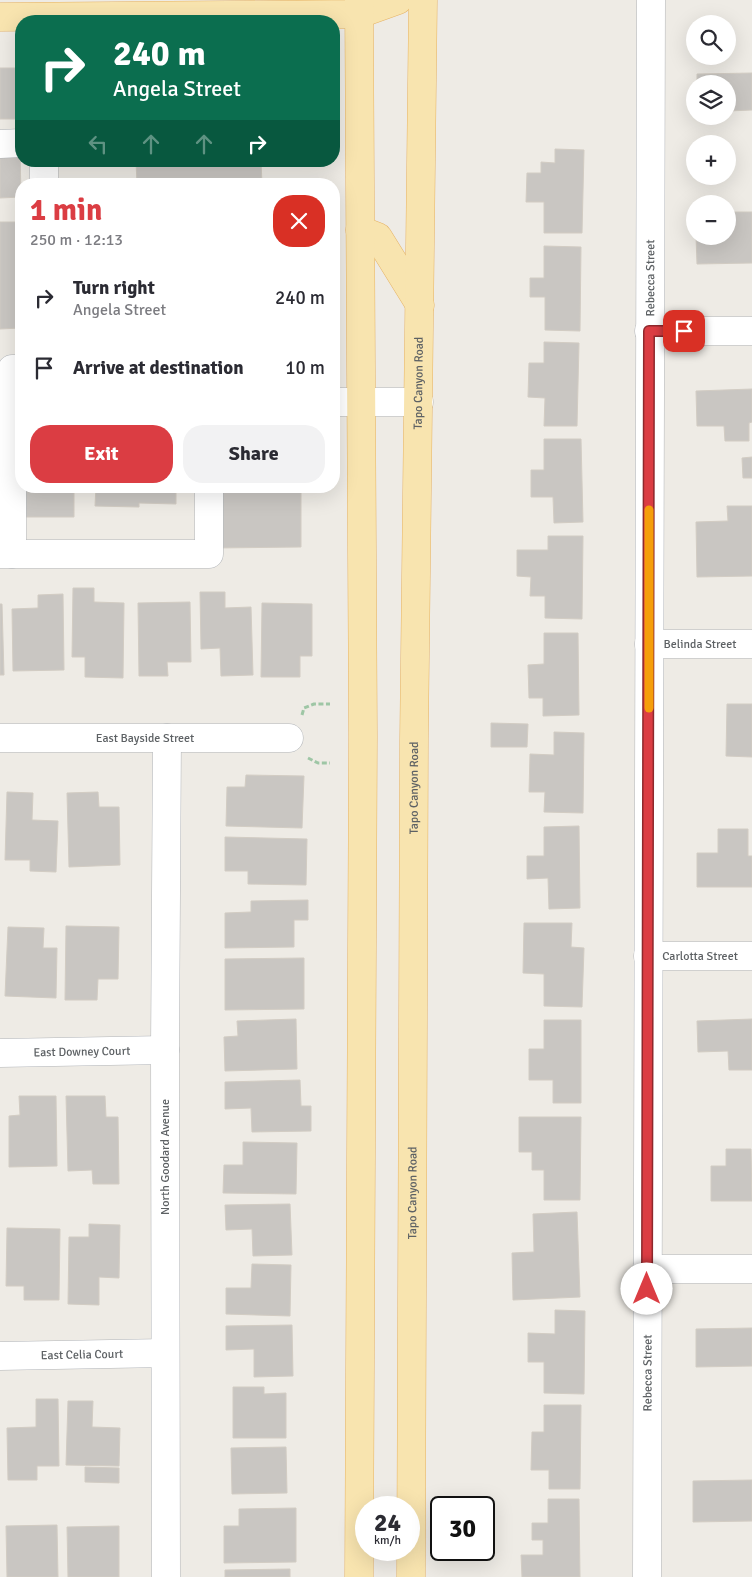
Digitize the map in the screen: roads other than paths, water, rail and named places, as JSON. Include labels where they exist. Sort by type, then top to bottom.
[{"type":"main road","points":[[72,15],[359,7],[398,0]]},
{"type":"main road","name":"Tapo Canyon Road","points":[[411,1577],[414,739],[423,0]]},
{"type":"main road","points":[[359,7],[363,746],[359,1577]]},
{"type":"main road","points":[[0,17],[15,17]]},
{"type":"main road","points":[[360,230],[378,237],[420,305]]},
{"type":"street","name":"Rebecca Street","points":[[647,1577],[651,0]]},
{"type":"street","points":[[0,144],[15,143]]},
{"type":"street","points":[[649,331],[752,331]]},
{"type":"street","points":[[15,369],[12,369],[6,554],[209,554],[209,493]]},
{"type":"street","points":[[340,402],[419,402]]},
{"type":"street","name":"Belinda Street","points":[[649,644],[752,644]]},
{"type":"street","name":"East Bayside Street","points":[[0,738],[289,738]]},
{"type":"street","name":"North Goodard Avenue","points":[[166,1577],[165,1050],[167,738]]},
{"type":"street","name":"Carlotta Street","points":[[648,956],[752,956]]},
{"type":"street","name":"East Downey Court","points":[[0,1053],[165,1050]]},
{"type":"street","points":[[647,1269],[752,1270]]},
{"type":"street","name":"East Celia Court","points":[[0,1356],[165,1353]]}]
